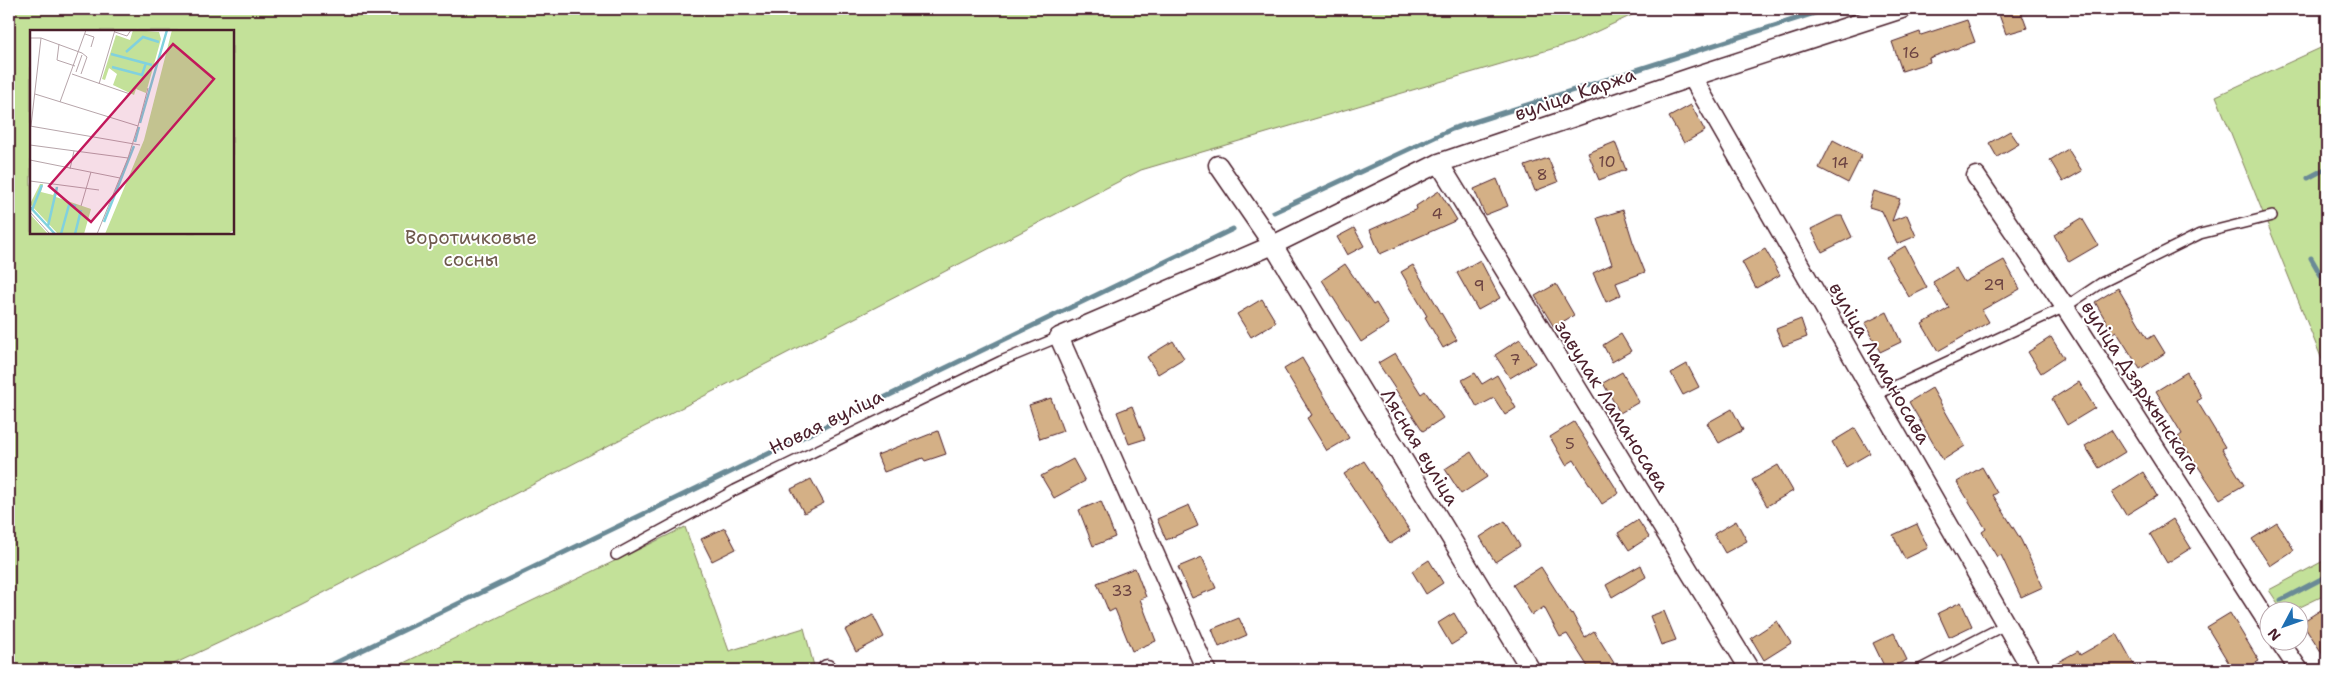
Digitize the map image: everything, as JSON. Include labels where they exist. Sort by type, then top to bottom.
[{"type":"street","name":"вуліца Каржа","points":[[1273,245],[1439,163],[1692,77],[1902,9]]},
{"type":"street","name":"вуліца Ламаносава","points":[[1692,77],[1873,396],[2032,670]]},
{"type":"street","name":"завулак Ламаносава","points":[[1439,163],[1750,670]]},
{"type":"street","name":"Лясная вуліца","points":[[1218,165],[1273,245],[1531,670]]},
{"type":"street","name":"вуліца Дзяржынскага","points":[[1976,176],[2065,307],[2258,607]]},
{"type":"street","name":"Новая вуліца","points":[[1059,337],[1273,245]]},
{"type":"street","points":[[1059,337],[1206,670]]},
{"type":"street","points":[[2287,652],[2299,670]]},
{"type":"lane","points":[[1873,396],[2065,307],[2101,283],[2200,234],[2272,216]]},
{"type":"lane","name":"Новая вуліца","points":[[616,555],[735,490],[1001,361],[1059,337]]},
{"type":"lane","points":[[1918,670],[2007,624]]},
{"type":"green space","name":"Воротичковые сосны","points":[[9,9],[1645,9],[1572,43],[1141,170],[302,604],[161,670],[9,670]]},
{"type":"green space","points":[[2327,45],[2327,372],[2216,96]]},
{"type":"green space","points":[[685,527],[729,651],[804,628],[815,670],[389,670]]},
{"type":"green space","points":[[2327,559],[2327,594],[2308,603],[2277,602],[2269,590]]},
{"type":"building","points":[[1997,9],[2020,9],[2027,28],[2006,34]]},
{"type":"building","points":[[1967,20],[1975,42],[1929,58],[1930,62],[1902,71],[1892,42],[1920,32],[1921,35]]},
{"type":"building","points":[[1691,105],[1705,131],[1684,143],[1669,117]]},
{"type":"building","points":[[2010,131],[2019,144],[1997,157],[1989,143]]},
{"type":"building","points":[[1833,140],[1862,155],[1848,183],[1819,168]]},
{"type":"building","points":[[1615,142],[1626,170],[1599,180],[1588,153]]},
{"type":"building","points":[[2068,149],[2082,171],[2063,182],[2050,160]]},
{"type":"building","points":[[1548,158],[1558,182],[1535,191],[1525,166]]},
{"type":"building","points":[[1497,179],[1508,206],[1485,215],[1474,189]]},
{"type":"building","points":[[1439,191],[1457,220],[1380,254],[1370,230],[1417,209],[1416,206]]},
{"type":"building","points":[[1874,191],[1900,199],[1892,221],[1907,215],[1916,236],[1897,244],[1882,211],[1869,207]]},
{"type":"building","points":[[1623,210],[1645,272],[1616,283],[1621,295],[1606,302],[1593,273],[1612,264],[1597,218]]},
{"type":"building","points":[[1837,216],[1842,216],[1852,237],[1822,252],[1811,229]]},
{"type":"building","points":[[2082,218],[2098,245],[2069,262],[2054,235]]},
{"type":"building","points":[[1354,228],[1364,246],[1347,255],[1337,237]]},
{"type":"building","points":[[1905,246],[1927,288],[1909,297],[1886,257]]},
{"type":"building","points":[[1765,249],[1780,275],[1756,288],[1742,262]]},
{"type":"building","points":[[1480,260],[1500,298],[1478,310],[1457,273]]},
{"type":"building","points":[[2004,260],[2020,289],[1982,310],[1989,322],[1938,351],[1922,324],[1949,308],[1933,282],[1956,268],[1964,282]]},
{"type":"building","points":[[1345,264],[1373,305],[1376,303],[1389,324],[1361,342],[1322,280]]},
{"type":"building","points":[[1413,265],[1457,340],[1443,348],[1401,272]]},
{"type":"building","points":[[1556,284],[1574,315],[1554,327],[1535,296]]},
{"type":"building","points":[[2118,288],[2148,339],[2154,335],[2165,353],[2140,369],[2116,331],[2113,333],[2095,302]]},
{"type":"building","points":[[1262,299],[1276,322],[1251,337],[1237,314]]},
{"type":"building","points":[[1887,312],[1901,342],[1880,352],[1865,323]]},
{"type":"building","points":[[1801,319],[1807,337],[1783,346],[1776,329]]},
{"type":"building","points":[[1621,334],[1631,351],[1612,362],[1603,345]]},
{"type":"building","points":[[2051,337],[2064,358],[2041,373],[2028,352]]},
{"type":"building","points":[[1520,339],[1535,363],[1510,378],[1495,355]]},
{"type":"building","points":[[1173,341],[1184,358],[1158,374],[1147,357]]},
{"type":"building","points":[[1395,353],[1421,394],[1425,391],[1443,418],[1423,431],[1378,363]]},
{"type":"building","points":[[1302,358],[1349,438],[1327,451],[1307,418],[1312,415],[1284,369]]},
{"type":"building","points":[[1687,364],[1699,387],[1683,395],[1671,373]]},
{"type":"building","points":[[1622,372],[1639,402],[1620,413],[1603,383]]},
{"type":"building","points":[[2187,372],[2202,398],[2197,401],[2225,447],[2222,449],[2244,485],[2220,499],[2178,437],[2182,434],[2156,391]]},
{"type":"building","points":[[1475,373],[1482,384],[1497,375],[1516,408],[1505,415],[1494,398],[1477,407],[1462,380]]},
{"type":"building","points":[[2079,382],[2095,408],[2067,425],[2052,399]]},
{"type":"building","points":[[1932,388],[1965,446],[1943,460],[1909,402]]},
{"type":"building","points":[[1051,398],[1063,431],[1040,439],[1029,405]]},
{"type":"building","points":[[1132,406],[1145,439],[1129,444],[1117,412]]},
{"type":"building","points":[[1732,409],[1743,430],[1719,443],[1707,423]]},
{"type":"building","points":[[1574,422],[1619,493],[1602,504],[1574,460],[1566,465],[1550,437]]},
{"type":"building","points":[[1855,428],[1870,453],[1846,467],[1832,442]]},
{"type":"building","points":[[2111,430],[2125,452],[2099,468],[2085,446]]},
{"type":"building","points":[[938,431],[946,454],[925,461],[923,458],[884,472],[877,455]]},
{"type":"building","points":[[1471,452],[1487,477],[1461,494],[1445,469]]},
{"type":"building","points":[[1073,459],[1085,481],[1054,498],[1041,476]]},
{"type":"building","points":[[1364,461],[1410,531],[1390,544],[1344,474]]},
{"type":"building","points":[[1778,465],[1793,491],[1767,506],[1752,480]]},
{"type":"building","points":[[1982,467],[1997,493],[1993,495],[2021,540],[2043,587],[2021,597],[2001,555],[1997,557],[1982,532],[1986,529],[1957,482]]},
{"type":"building","points":[[2143,472],[2157,496],[2126,515],[2112,492]]},
{"type":"building","points":[[811,479],[824,503],[804,513],[791,489]]},
{"type":"building","points":[[1101,501],[1115,537],[1093,546],[1079,510]]},
{"type":"building","points":[[1189,505],[1198,526],[1166,540],[1157,519]]},
{"type":"building","points":[[2173,519],[2191,548],[2167,563],[2150,534]]},
{"type":"building","points":[[1638,520],[1649,537],[1629,550],[1618,533]]},
{"type":"building","points":[[1505,521],[1520,546],[1495,562],[1480,537]]},
{"type":"building","points":[[1736,521],[1747,541],[1725,553],[1714,534]]},
{"type":"building","points":[[2277,523],[2294,550],[2270,566],[2252,539]]},
{"type":"building","points":[[1917,524],[1928,548],[1905,559],[1893,535]]},
{"type":"building","points":[[725,528],[736,549],[712,561],[701,539]]},
{"type":"building","points":[[1202,557],[1216,588],[1192,598],[1178,567]]},
{"type":"building","points":[[1429,560],[1443,583],[1426,594],[1412,571]]},
{"type":"building","points":[[1641,565],[1646,577],[1612,597],[1606,585]]},
{"type":"building","points":[[1541,567],[1572,613],[1585,637],[1594,631],[1614,663],[1604,670],[1590,670],[1567,634],[1560,637],[1544,607],[1532,615],[1513,585]]},
{"type":"building","points":[[1135,568],[1146,597],[1140,599],[1156,641],[1132,651],[1115,609],[1109,612],[1097,583]]},
{"type":"building","points":[[1961,602],[1972,626],[1949,637],[1938,613]]},
{"type":"building","points":[[2327,606],[2327,661],[2308,631],[2308,618]]},
{"type":"building","points":[[1664,611],[1676,640],[1661,645],[1650,616]]},
{"type":"building","points":[[1454,613],[1467,635],[1451,645],[1438,623]]},
{"type":"building","points":[[2230,613],[2259,661],[2244,670],[2233,670],[2207,627]]},
{"type":"building","points":[[873,615],[884,637],[856,652],[845,630]]},
{"type":"building","points":[[1239,618],[1247,635],[1219,647],[1212,629]]},
{"type":"building","points":[[1777,621],[1791,643],[1764,660],[1751,638]]},
{"type":"building","points":[[1894,633],[1907,660],[1886,670],[1873,643]]},
{"type":"building","points":[[2117,634],[2137,670],[2043,670],[2078,651],[2080,655]]},
{"type":"waterway","points":[[1274,212],[1452,129],[1827,9]]},
{"type":"waterway","points":[[2308,178],[2327,168]]},
{"type":"waterway","points":[[321,670],[1233,229]]},
{"type":"waterway","points":[[2311,258],[2327,286]]},
{"type":"waterway","points":[[2281,600],[2327,576]]}]
